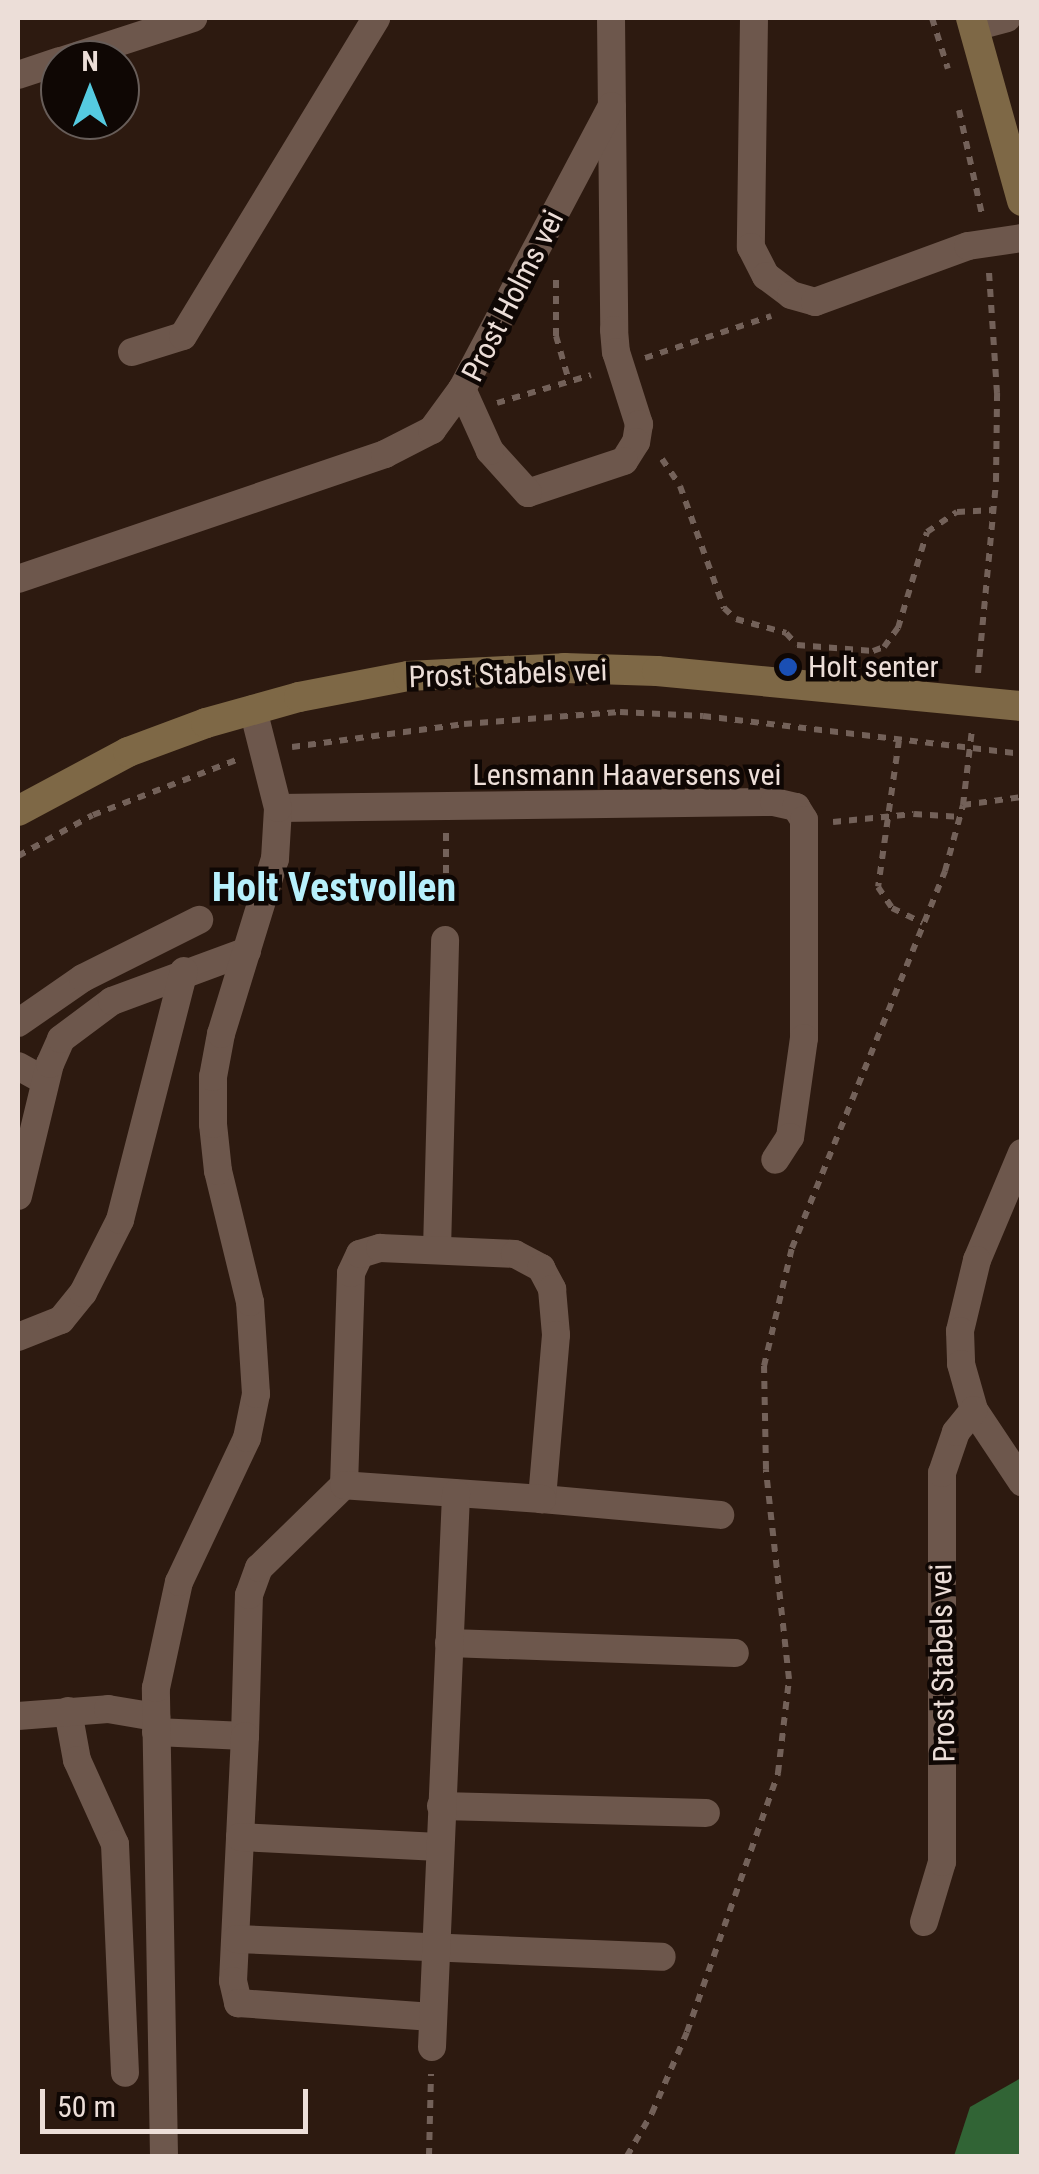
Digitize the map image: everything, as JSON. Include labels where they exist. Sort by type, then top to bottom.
[{"type":"street","points":[[126,40],[193,18]]},
{"type":"street","points":[[132,352],[184,336],[376,18]]},
{"type":"street","name":"Prost Holms vei","points":[[611,18],[616,352],[640,424],[636,442],[624,461],[528,493],[490,452],[462,389],[612,106]]},
{"type":"street","points":[[754,18],[751,247],[766,276],[791,295],[815,302],[986,242],[1022,238]]},
{"type":"street","points":[[1007,18],[972,22],[1022,201]]},
{"type":"street","points":[[18,579],[384,454],[432,430],[462,389]]},
{"type":"street","name":"Prost Stabels vei","points":[[18,811],[128,752],[253,708],[408,676],[564,668],[701,674],[1022,706]]},
{"type":"street","points":[[164,2156],[156,1724],[165,1632],[179,1582],[247,1438],[256,1394],[250,1302],[218,1171],[213,1124],[214,1077],[221,1034],[275,859],[278,808],[253,708]]},
{"type":"street","name":"Lensmann Haaversens vei","points":[[278,808],[774,802],[796,807],[804,820],[804,1038],[790,1137],[775,1160]]},
{"type":"street","points":[[18,1023],[84,978],[199,920]]},
{"type":"street","points":[[438,1250],[445,940]]},
{"type":"street","points":[[18,1196],[45,1081],[60,1039],[82,1019],[112,1001],[184,971],[247,951]]},
{"type":"street","points":[[18,1337],[62,1320],[83,1294],[120,1220],[184,971]]},
{"type":"street","points":[[18,1066],[45,1081]]},
{"type":"street","points":[[1022,1152],[965,1296],[961,1364],[974,1410],[1022,1482]]},
{"type":"street","points":[[432,2016],[238,2003],[233,1981],[250,1595],[259,1568],[344,1485],[351,1273],[360,1254],[380,1248],[515,1254],[541,1268],[552,1289],[556,1335],[542,1500]]},
{"type":"street","name":"Prost Stabels vei","points":[[924,1922],[942,1862],[942,1473],[956,1432],[974,1410]]},
{"type":"street","points":[[344,1485],[720,1516]]},
{"type":"street","points":[[432,2048],[456,1494]]},
{"type":"street","points":[[449,1643],[735,1653]]},
{"type":"street","points":[[18,1716],[108,1709],[156,1724],[245,1736]]},
{"type":"street","points":[[68,1712],[76,1760],[115,1844],[125,2073]]},
{"type":"street","points":[[441,1806],[706,1813]]},
{"type":"street","points":[[240,1837],[439,1847]]},
{"type":"street","points":[[236,1939],[662,1957]]},
{"type":"path","points":[[932,18],[950,76]]},
{"type":"path","points":[[955,94],[986,242],[997,393],[994,510],[985,596]]},
{"type":"path","points":[[519,396],[573,380],[556,336],[553,262],[542,236]]},
{"type":"path","points":[[632,362],[746,324]]},
{"type":"path","points":[[636,442],[651,448],[671,468],[718,598],[728,614],[786,633],[796,645],[873,651],[884,647],[898,628],[928,532],[957,512],[994,510]]},
{"type":"path","points":[[296,746],[464,720],[620,712],[662,713],[1022,754]]},
{"type":"path","points":[[899,740],[878,868],[880,895],[892,908],[923,924]]},
{"type":"path","points":[[18,856],[93,815],[234,761]]},
{"type":"path","points":[[627,2156],[652,2114],[687,2032],[778,1772],[789,1679],[764,1439],[764,1366],[792,1248],[923,924],[961,816],[968,770]]},
{"type":"path","points":[[964,805],[1019,797]]},
{"type":"path","points":[[444,807],[445,940]]},
{"type":"path","points":[[804,820],[914,814],[961,816]]},
{"type":"path","points":[[429,2156],[432,2048]]},
{"type":"green space","points":[[1021,2078],[1021,2156],[954,2156],[970,2107]]},
{"type":"place","name":"Holt senter","points":[[788,667]]},
{"type":"district","name":"Holt Vestvollen","points":[[334,888]]}]
